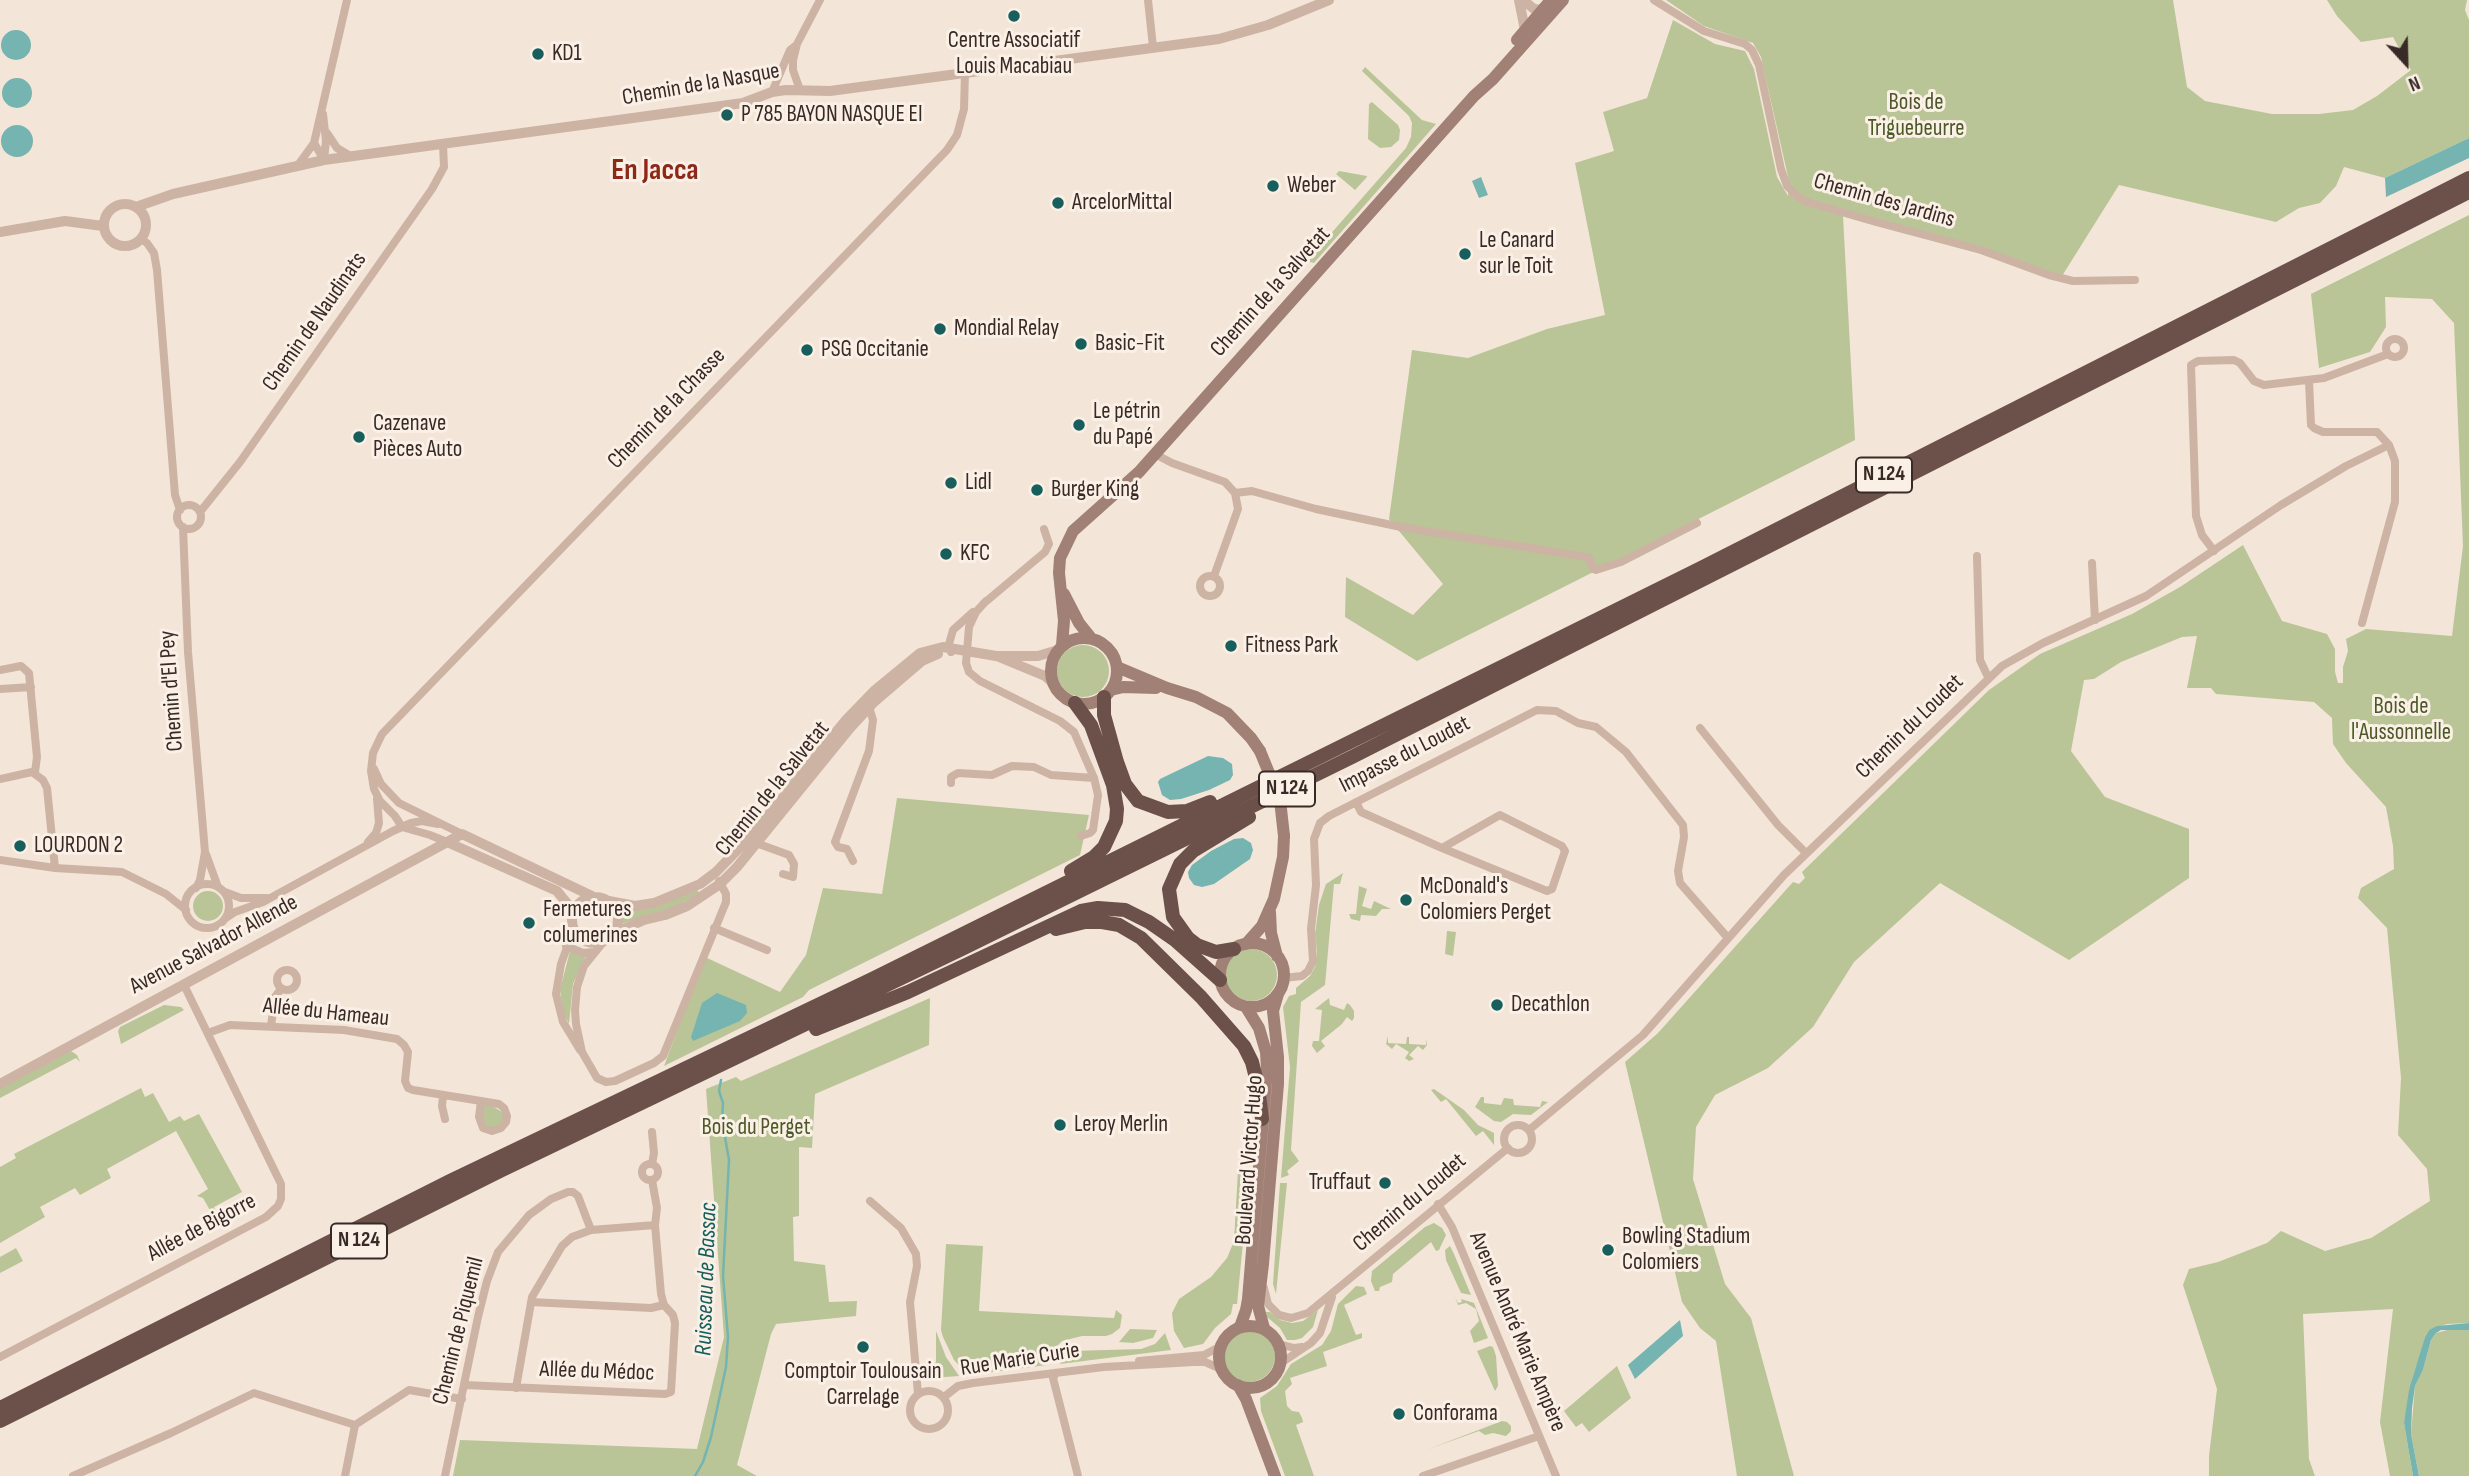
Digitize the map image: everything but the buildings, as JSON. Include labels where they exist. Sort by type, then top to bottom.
[{"type":"highway","name":"N 124","points":[[0,1408],[462,1175],[872,979],[1701,568],[2469,178]]},
{"type":"highway","name":"N 124","points":[[0,1421],[500,1171],[1354,756],[2469,192]]},
{"type":"highway","points":[[1107,693],[1104,715],[1125,784],[1138,801],[1150,807],[1168,812],[1187,811],[1296,767]]},
{"type":"highway","points":[[1006,912],[1024,897],[1094,857],[1104,847],[1116,821],[1116,798],[1101,750],[1091,725],[1075,703]]},
{"type":"highway","points":[[1240,946],[1216,952],[1188,938],[1180,928],[1173,917],[1169,889],[1180,864],[1212,838],[1354,756]]},
{"type":"highway","points":[[720,1066],[908,992],[1081,911],[1113,908],[1125,910],[1166,932],[1220,980]]},
{"type":"highway","points":[[1028,937],[1085,922],[1102,922],[1119,925],[1141,938],[1201,997],[1244,1046],[1252,1062],[1258,1086],[1262,1119]]},
{"type":"main road","name":"Chemin de la Salvetat","points":[[1474,96],[1479,84],[1551,0]]},
{"type":"main road","name":"Chemin de la Salvetat","points":[[1060,648],[1060,558],[1068,537],[1139,472],[1563,0]]},
{"type":"main road","name":"Chemin de la Salvetat","points":[[1062,591],[1079,623],[1091,638]]},
{"type":"main road","points":[[1107,693],[1116,667],[1113,656],[1106,647],[1091,638],[1073,640],[1060,648],[1051,667],[1052,683],[1064,698],[1075,703],[1093,702],[1107,693],[1133,686],[1167,688]]},
{"type":"main road","points":[[1116,667],[1196,697],[1227,713],[1260,751],[1280,800],[1284,836],[1283,857],[1270,909],[1262,926],[1221,965],[1220,980],[1226,994],[1246,1007],[1264,1005],[1278,994],[1283,978],[1271,933],[1270,909]]},
{"type":"main road","points":[[1240,946],[1263,946],[1277,956]]},
{"type":"main road","name":"Boulevard Victor Hugo","points":[[1264,1328],[1258,1306],[1278,1084],[1273,1011],[1278,994]]},
{"type":"main road","name":"Boulevard Victor Hugo","points":[[1240,1327],[1247,1310],[1268,1070],[1259,1028],[1246,1007]]},
{"type":"main road","points":[[1253,1416],[1252,1400],[1258,1387],[1275,1376],[1281,1363],[1279,1344],[1264,1328],[1252,1325],[1240,1327],[1228,1334],[1221,1346],[1221,1369],[1228,1379],[1238,1385],[1258,1387]]},
{"type":"main road","points":[[1238,1385],[1253,1416],[1275,1476]]},
{"type":"street","points":[[299,165],[314,143],[347,0]]},
{"type":"street","points":[[800,90],[793,71],[793,60],[797,44],[820,0]]},
{"type":"street","points":[[1148,0],[1153,47]]},
{"type":"street","name":"Chemin de la Nasque","points":[[136,207],[324,160],[743,103],[772,92],[830,91],[1233,36],[1286,19],[1329,0]]},
{"type":"street","points":[[1521,0],[1534,9],[1542,10]]},
{"type":"street","points":[[1521,0],[1525,30]]},
{"type":"street","name":"Chemin des Jardins","points":[[1654,0],[1704,31],[1745,44],[1752,50],[1759,65],[1781,169],[1787,186],[1798,197],[1876,222],[1981,250],[2073,281],[2135,280]]},
{"type":"street","points":[[772,92],[790,50],[797,44]]},
{"type":"street","name":"Chemin de la Chasse","points":[[372,762],[378,740],[394,721],[947,150],[957,135],[964,109],[965,72]]},
{"type":"street","points":[[323,107],[326,131],[337,148],[352,157]]},
{"type":"street","points":[[324,160],[326,131]]},
{"type":"street","points":[[314,143],[324,160]]},
{"type":"street","name":"Chemin de Naudinats","points":[[200,512],[240,462],[432,189],[444,167],[443,145]]},
{"type":"street","points":[[146,222],[161,199]]},
{"type":"street","points":[[123,204],[136,207],[142,212],[146,222],[145,233],[132,246],[116,245],[107,237],[103,226],[111,209],[123,204]]},
{"type":"street","points":[[0,232],[65,221],[103,226]]},
{"type":"street","points":[[141,239],[154,253],[157,270],[179,522],[183,527],[194,528],[199,524],[200,512],[191,505],[180,510]]},
{"type":"street","points":[[2214,551],[2202,535],[2196,516],[2190,366],[2198,361],[2231,359],[2239,363],[2254,381],[2260,384],[2309,381],[2339,373],[2388,354]]},
{"type":"street","points":[[2309,381],[2311,425],[2314,429],[2323,432],[2372,430],[2381,435],[2389,445],[2397,468],[2395,502],[2362,623]]},
{"type":"street","name":"Chemin du Loudet","points":[[1529,1130],[1643,1035],[1806,853],[1988,677],[2023,652],[2146,596],[2322,480],[2389,445]]},
{"type":"street","points":[[1155,454],[1225,482],[1236,493],[1238,509],[1213,576]]},
{"type":"street","points":[[1236,493],[1252,491],[1316,509],[1401,527],[1585,557],[1589,558],[1593,569],[1597,570],[1621,562],[1697,523]]},
{"type":"street","name":"Chemin d'El Pey","points":[[183,527],[188,652],[205,852],[200,880],[194,889]]},
{"type":"street","points":[[950,650],[953,630],[1045,552],[1049,544],[1044,529]]},
{"type":"street","points":[[1977,556],[1980,660],[1988,677]]},
{"type":"street","points":[[2092,563],[2095,620]]},
{"type":"street","points":[[986,601],[971,619],[967,668],[975,678],[1070,728],[1094,778],[1098,799],[1093,830],[1081,836]]},
{"type":"street","name":"Chemin de la Salvetat","points":[[715,928],[663,1056],[615,1081],[600,1080],[582,1052],[576,1024],[575,999],[580,976],[594,952],[609,937],[644,920],[687,906],[753,834],[846,720],[875,690],[920,653],[934,648],[996,656],[1038,656],[1060,648]]},
{"type":"street","name":"Chemin de la Salvetat","points":[[609,901],[635,905],[654,904],[720,884],[869,707],[922,661],[950,650]]},
{"type":"street","name":"Chemin de la Salvetat","points":[[996,656],[1045,676],[1052,683]]},
{"type":"street","points":[[0,670],[24,667],[29,673],[37,757],[35,772]]},
{"type":"street","points":[[0,689],[31,687]]},
{"type":"street","points":[[853,861],[850,852],[838,847],[835,842],[869,751],[873,720],[869,707]]},
{"type":"street","name":"Impasse du Loudet","points":[[1283,978],[1302,976],[1313,961],[1311,937],[1316,885],[1314,854],[1317,828],[1329,816],[1538,710],[1556,711],[1577,723],[1596,727],[1622,748],[1681,821],[1685,833],[1679,879],[1728,938]]},
{"type":"street","points":[[1700,728],[1778,825],[1806,853]]},
{"type":"street","points":[[366,845],[376,833],[379,823],[372,762]]},
{"type":"street","points":[[372,762],[377,778],[393,799],[438,824],[594,897],[609,901],[617,913],[618,920],[609,937],[589,942],[574,928]]},
{"type":"street","points":[[951,783],[951,776],[958,773],[992,775],[1012,766],[1034,767],[1051,775],[1094,778]]},
{"type":"street","points":[[0,779],[35,772]]},
{"type":"street","points":[[35,772],[47,788],[55,868]]},
{"type":"street","points":[[377,796],[402,827],[447,842],[557,891],[574,912]]},
{"type":"street","points":[[393,799],[395,816]]},
{"type":"street","points":[[1356,802],[1361,812],[1442,848],[1547,891],[1552,889],[1565,851],[1562,846],[1500,815],[1442,848]]},
{"type":"street","points":[[0,860],[55,868],[122,872],[166,894],[186,910],[193,923],[207,928],[221,923],[235,912],[255,906],[402,827],[422,821],[438,824]]},
{"type":"street","points":[[447,842],[462,834]]},
{"type":"street","name":"Avenue Salvador Allende","points":[[0,1084],[447,842]]},
{"type":"street","points":[[756,843],[789,855],[797,878],[783,874]]},
{"type":"street","name":"Chemin d'El Pey","points":[[205,852],[221,890]]},
{"type":"street","points":[[716,872],[726,899],[715,928],[767,950]]},
{"type":"street","points":[[166,894],[184,893],[207,884],[241,898],[270,898]]},
{"type":"street","points":[[186,910],[186,902],[194,889]]},
{"type":"street","points":[[221,890],[229,905],[226,918]]},
{"type":"street","points":[[582,1052],[563,1022],[557,1004],[556,983],[574,928],[574,912],[582,901],[594,897]]},
{"type":"street","points":[[566,946],[583,953],[594,952]]},
{"type":"street","name":"Allée de Bigorre","points":[[0,1357],[266,1217],[278,1206],[281,1184],[184,985]]},
{"type":"street","points":[[271,1026],[275,996],[281,989]]},
{"type":"street","name":"Allée du Hameau","points":[[208,1033],[228,1024],[344,1030],[397,1039],[408,1052],[405,1081],[407,1087],[481,1101]]},
{"type":"street","points":[[443,1095],[445,1119]]},
{"type":"street","points":[[1518,1125],[1529,1130],[1532,1138],[1527,1149],[1517,1153],[1508,1148],[1504,1141],[1507,1130],[1518,1125]]},
{"type":"street","name":"Allée du Médoc","points":[[465,1385],[669,1393],[672,1389],[675,1323],[673,1315],[664,1306],[661,1294],[655,1225],[657,1209],[652,1180],[658,1171],[652,1164],[652,1132]]},
{"type":"street","name":"Chemin du Loudet","points":[[1263,1264],[1266,1298],[1274,1312],[1284,1317],[1300,1317],[1339,1289],[1508,1148]]},
{"type":"street","name":"Chemin de Piquemil","points":[[445,1476],[487,1281],[498,1252],[529,1215],[564,1193],[573,1192],[580,1199],[591,1230]]},
{"type":"street","points":[[870,1201],[901,1228],[916,1254],[917,1266],[910,1302],[918,1394]]},
{"type":"street","name":"Avenue André Marie Ampère","points":[[1438,1204],[1452,1227],[1556,1476]]},
{"type":"street","name":"Allée du Médoc","points":[[516,1388],[534,1291],[562,1246],[572,1237],[591,1230],[655,1225]]},
{"type":"street","name":"Chemin du Loudet","points":[[1281,1363],[1320,1333],[1330,1300],[1339,1289]]},
{"type":"street","points":[[531,1302],[651,1308],[664,1306]]},
{"type":"street","points":[[1279,1344],[1294,1348],[1305,1346]]},
{"type":"street","name":"Rue Marie Curie","points":[[944,1397],[958,1386],[1158,1358],[1204,1355],[1221,1346]]},
{"type":"street","name":"Rue Marie Curie","points":[[1104,1367],[1205,1362],[1221,1369]]},
{"type":"street","points":[[1056,1373],[1053,1378],[1078,1476]]},
{"type":"street","points":[[345,1476],[355,1425],[409,1390],[462,1399]]},
{"type":"street","name":"Rue Marie Curie","points":[[929,1390],[944,1397],[948,1408],[944,1422],[935,1428],[924,1429],[914,1423],[909,1413],[911,1402],[918,1394],[929,1390]]},
{"type":"street","points":[[73,1476],[172,1433],[254,1393],[355,1425]]},
{"type":"street","points":[[1423,1476],[1539,1436]]},
{"type":"green space","name":"Bois de Triguebeurre","points":[[1666,0],[2173,0],[2187,87],[2205,101],[2272,114],[2319,114],[2353,110],[2377,96],[2411,70],[2393,37],[2361,42],[2337,16],[2327,0],[2467,0],[2465,10],[2469,20],[2469,138],[2385,178],[2344,167],[2336,186],[2320,203],[2299,208],[2276,222],[2119,185],[2062,276],[1843,216],[1855,440],[1417,661],[1345,617],[1346,577],[1413,615],[1443,584],[1389,519],[1412,350],[1468,358],[1547,329],[1605,315],[1575,163],[1614,151],[1603,112],[1647,98],[1673,20],[1715,44],[1745,51],[1754,69],[1777,177],[1788,196],[1789,181],[1761,57],[1753,43],[1704,26]]},
{"type":"green space","points":[[1365,67],[1422,120],[1436,124],[1314,263],[1310,262],[1303,252],[1306,239],[1316,234],[1327,238],[1406,148],[1411,137],[1412,123],[1409,116],[1362,71]]},
{"type":"green space","points":[[1372,102],[1398,125],[1399,140],[1391,147],[1380,148],[1368,139],[1369,104]]},
{"type":"green space","points":[[1339,171],[1367,177],[1355,190],[1336,174]]},
{"type":"green space","name":"Bois de l'Aussonnelle","points":[[2469,215],[2469,1323],[2447,1324],[2429,1330],[2425,1337],[2404,1423],[2413,1476],[2390,1476],[2380,1422],[2393,1309],[2303,1314],[2309,1459],[2315,1476],[2209,1476],[2217,1389],[2183,1285],[2189,1269],[2218,1262],[2267,1243],[2281,1231],[2325,1251],[2371,1238],[2430,1201],[2427,1169],[2398,1135],[2401,1078],[2387,928],[2358,898],[2361,888],[2394,869],[2386,807],[2346,763],[2333,744],[2332,718],[2314,702],[2216,694],[2211,688],[2187,688],[2197,636],[2182,637],[2121,662],[2094,679],[2084,680],[2071,751],[2105,797],[2189,829],[2189,878],[2069,960],[1940,883],[1854,962],[1813,1027],[1768,1068],[1715,1095],[1696,1127],[1693,1179],[1725,1284],[1751,1318],[1794,1476],[1737,1476],[1716,1341],[1700,1328],[1682,1302],[1625,1062],[1658,1033],[1793,882],[1799,884],[1805,878],[1802,872],[1989,690],[2040,654],[2132,614],[2180,587],[2243,545],[2282,621],[2327,634],[2335,649],[2338,683],[2343,683],[2343,667],[2348,651],[2346,639],[2366,629],[2452,636],[2463,546],[2454,323],[2432,299],[2385,297],[2386,327],[2370,352],[2319,368],[2311,294]]},
{"type":"green space","points":[[1083,645],[1102,652],[1109,671],[1102,690],[1083,697],[1064,690],[1057,671],[1064,652]]},
{"type":"green space","points":[[897,798],[1089,815],[1080,855],[809,990],[803,997],[664,1066],[705,957],[780,992],[806,955],[823,888],[882,894]]},
{"type":"green space","points":[[1343,873],[1340,884],[1334,884],[1325,985],[1301,1002],[1291,1150],[1299,1161],[1287,1171],[1289,1175],[1281,1178],[1290,1067],[1283,1007],[1289,996],[1296,994],[1296,988],[1310,976],[1315,967],[1315,934],[1319,905],[1326,884]]},
{"type":"green space","points":[[1359,886],[1367,889],[1362,906],[1371,909],[1374,901],[1391,909],[1382,909],[1376,916],[1361,915],[1360,921],[1351,919],[1349,914],[1356,914]]},
{"type":"green space","points":[[698,890],[699,894],[672,908],[621,924],[620,909],[630,910]]},
{"type":"green space","points":[[208,891],[219,895],[223,906],[219,917],[208,921],[197,917],[193,906],[197,895]]},
{"type":"green space","points":[[1447,931],[1456,932],[1453,956],[1445,954]]},
{"type":"green space","points":[[1251,949],[1261,951],[1269,957],[1275,965],[1275,985],[1269,993],[1261,999],[1251,1001],[1241,999],[1233,993],[1227,985],[1225,975],[1227,965],[1233,957],[1241,951]]},
{"type":"green space","points":[[570,951],[586,956],[573,984],[569,1024],[563,1012],[560,990]]},
{"type":"green space","name":"Bois du Perget","points":[[930,998],[929,1045],[815,1094],[812,1148],[799,1147],[799,1216],[793,1217],[794,1261],[825,1265],[829,1302],[857,1301],[856,1316],[776,1324],[771,1334],[737,1465],[757,1476],[453,1476],[460,1440],[697,1449],[724,1337],[706,1089],[736,1077],[741,1081]]},
{"type":"green space","points":[[1329,998],[1330,1005],[1344,1010],[1347,1003],[1350,1005],[1354,1018],[1352,1021],[1347,1017],[1321,1041],[1325,1046],[1317,1053],[1312,1046],[1313,1041],[1319,1041],[1322,1010],[1315,1009]]},
{"type":"green space","points":[[164,1005],[181,1007],[184,1010],[121,1044],[118,1031],[120,1027]]},
{"type":"green space","points":[[1388,1036],[1388,1043],[1406,1044],[1409,1037],[1409,1044],[1426,1045],[1426,1039],[1427,1045],[1423,1050],[1418,1046],[1409,1055],[1414,1059],[1409,1061],[1405,1058],[1409,1052],[1396,1044],[1392,1049],[1386,1044]]},
{"type":"green space","points":[[71,1051],[77,1055],[80,1062],[76,1058],[0,1098],[0,1089]]},
{"type":"green space","points":[[141,1088],[145,1097],[153,1093],[169,1122],[180,1116],[184,1121],[199,1114],[242,1192],[214,1207],[216,1212],[211,1212],[203,1198],[197,1196],[208,1189],[176,1131],[107,1169],[111,1178],[80,1195],[75,1188],[40,1207],[45,1217],[0,1243],[0,1167],[16,1158],[14,1154]]},
{"type":"green space","points":[[1434,1089],[1464,1110],[1478,1125],[1494,1133],[1494,1145],[1483,1131],[1476,1136],[1446,1099],[1441,1102],[1431,1090]]},
{"type":"green space","points":[[1481,1097],[1484,1097],[1484,1103],[1501,1105],[1504,1098],[1513,1099],[1514,1105],[1540,1107],[1542,1101],[1548,1102],[1531,1115],[1513,1114],[1501,1122],[1494,1121],[1475,1107]]},
{"type":"green space","points":[[491,1105],[502,1112],[504,1119],[500,1125],[491,1128],[482,1122],[484,1106]]},
{"type":"green space","points":[[1238,1170],[1250,1170],[1237,1304],[1233,1304],[1231,1314],[1215,1328],[1203,1344],[1184,1348],[1174,1331],[1172,1313],[1179,1299],[1211,1277],[1227,1258],[1234,1241]]},
{"type":"green space","points":[[1280,1183],[1287,1183],[1276,1294],[1273,1284]]},
{"type":"green space","points":[[1434,1223],[1442,1228],[1446,1235],[1439,1250],[1436,1251],[1431,1242],[1393,1274],[1392,1282],[1375,1291],[1371,1281],[1372,1271],[1425,1227]]},
{"type":"green space","points":[[946,1244],[983,1246],[979,1311],[1114,1318],[1116,1310],[1122,1315],[1120,1328],[1106,1336],[1082,1336],[1062,1341],[1052,1351],[1047,1365],[968,1375],[954,1360],[941,1330]]},
{"type":"green space","points":[[1450,1246],[1471,1295],[1461,1293],[1446,1260],[1445,1250]]},
{"type":"green space","points":[[16,1248],[23,1261],[0,1273],[0,1257]]},
{"type":"green space","points":[[1356,1286],[1364,1287],[1367,1294],[1344,1305],[1356,1335],[1362,1333],[1362,1338],[1323,1352],[1327,1366],[1290,1378],[1292,1384],[1285,1391],[1287,1406],[1292,1411],[1299,1412],[1302,1418],[1303,1422],[1296,1425],[1314,1476],[1285,1476],[1261,1411],[1260,1398],[1277,1386],[1291,1364],[1322,1345],[1331,1331],[1338,1304]]},
{"type":"green space","points":[[1455,1297],[1458,1303],[1462,1302],[1461,1299],[1474,1303],[1488,1338],[1474,1343],[1470,1331],[1479,1321],[1476,1309],[1466,1303],[1458,1305]]},
{"type":"green space","points":[[1318,1310],[1313,1327],[1302,1338],[1295,1340],[1287,1340],[1280,1328],[1267,1317],[1266,1312],[1292,1323],[1303,1321]]},
{"type":"green space","points":[[1130,1329],[1157,1330],[1153,1338],[1133,1343],[1119,1342]]},
{"type":"green space","points":[[2451,1329],[2469,1330],[2469,1476],[2419,1476],[2411,1434],[2415,1386],[2423,1370],[2431,1340],[2436,1333]]},
{"type":"green space","points":[[1249,1330],[1259,1332],[1267,1338],[1273,1346],[1273,1366],[1267,1374],[1259,1380],[1249,1382],[1239,1380],[1231,1374],[1225,1366],[1223,1356],[1225,1346],[1231,1338],[1239,1332]]},
{"type":"green space","points":[[936,1331],[946,1357],[959,1376],[931,1378],[936,1361]]},
{"type":"green space","points":[[1165,1333],[1171,1350],[1060,1364],[1066,1354],[1072,1351],[1141,1349],[1155,1344]]},
{"type":"green space","points":[[1490,1346],[1496,1356],[1498,1386],[1495,1391],[1477,1351]]},
{"type":"green space","points":[[1617,1366],[1631,1398],[1589,1432],[1582,1423],[1576,1427],[1564,1411]]},
{"type":"green space","points":[[1502,1421],[1511,1426],[1511,1431],[1506,1436],[1493,1433],[1485,1435],[1479,1431],[1426,1450]]},
{"type":"water","points":[[16,30],[27,34],[31,45],[27,56],[16,60],[5,56],[1,45],[5,34]]},
{"type":"water","points":[[17,78],[28,82],[32,93],[28,104],[17,108],[6,104],[2,93],[6,82]]},
{"type":"water","points":[[17,125],[28,130],[33,141],[28,152],[17,157],[6,152],[1,141],[6,130]]},
{"type":"water","points":[[2469,138],[2469,158],[2386,197],[2385,178]]},
{"type":"water","points":[[1481,177],[1488,195],[1479,198],[1472,181]]},
{"type":"water","points":[[1208,756],[1223,758],[1232,764],[1233,775],[1230,780],[1181,799],[1170,800],[1162,795],[1158,782],[1160,779]]},
{"type":"water","points":[[1243,838],[1251,843],[1253,850],[1250,859],[1214,884],[1202,887],[1194,885],[1188,872],[1192,865],[1211,851],[1234,839]]},
{"type":"water","points":[[717,993],[746,1005],[747,1013],[740,1021],[693,1041],[691,1037],[702,1003]]},
{"type":"water","points":[[1680,1320],[1683,1336],[1635,1379],[1628,1365]]},
{"type":"water","points":[[2469,1323],[2469,1330],[2441,1330],[2431,1340],[2423,1370],[2415,1386],[2412,1408],[2411,1434],[2419,1476],[2413,1476],[2404,1423],[2409,1390],[2425,1337],[2429,1330],[2437,1326]]},
{"type":"waterway","name":"Ruisseau de Bassac","points":[[695,1476],[711,1437],[726,1367],[728,1337],[723,1276],[729,1160],[722,1120],[723,1103],[719,1091],[721,1080]]},
{"type":"place","name":"Centre Associatif Louis Macabiau","points":[[1014,16]]},
{"type":"place","name":"KD1","points":[[538,54]]},
{"type":"place","name":"P 785 BAYON NASQUE EI","points":[[727,115]]},
{"type":"place","name":"Weber","points":[[1273,186]]},
{"type":"place","name":"ArcelorMittal","points":[[1058,203]]},
{"type":"place","name":"Le Canard sur le Toit","points":[[1465,254]]},
{"type":"place","name":"Mondial Relay","points":[[940,329]]},
{"type":"place","name":"Basic-Fit","points":[[1081,344]]},
{"type":"place","name":"PSG Occitanie","points":[[807,350]]},
{"type":"place","name":"Le pétrin du Papé","points":[[1079,425]]},
{"type":"place","name":"Cazenave Pièces Auto","points":[[359,437]]},
{"type":"place","name":"Lidl","points":[[951,483]]},
{"type":"place","name":"Burger King","points":[[1037,490]]},
{"type":"place","name":"KFC","points":[[946,554]]},
{"type":"place","name":"Fitness Park","points":[[1231,646]]},
{"type":"place","name":"LOURDON 2","points":[[20,846]]},
{"type":"place","name":"McDonald's Colomiers Perget","points":[[1406,900]]},
{"type":"place","name":"Fermetures columerines","points":[[529,923]]},
{"type":"place","name":"Decathlon","points":[[1497,1005]]},
{"type":"place","name":"Leroy Merlin","points":[[1060,1125]]},
{"type":"place","name":"Truffaut","points":[[1385,1183]]},
{"type":"place","name":"Bowling Stadium Colomiers","points":[[1608,1250]]},
{"type":"place","name":"Comptoir Toulousain Carrelage","points":[[863,1347]]},
{"type":"place","name":"Conforama","points":[[1399,1414]]},
{"type":"district","name":"En Jacca","points":[[655,171]]}]
